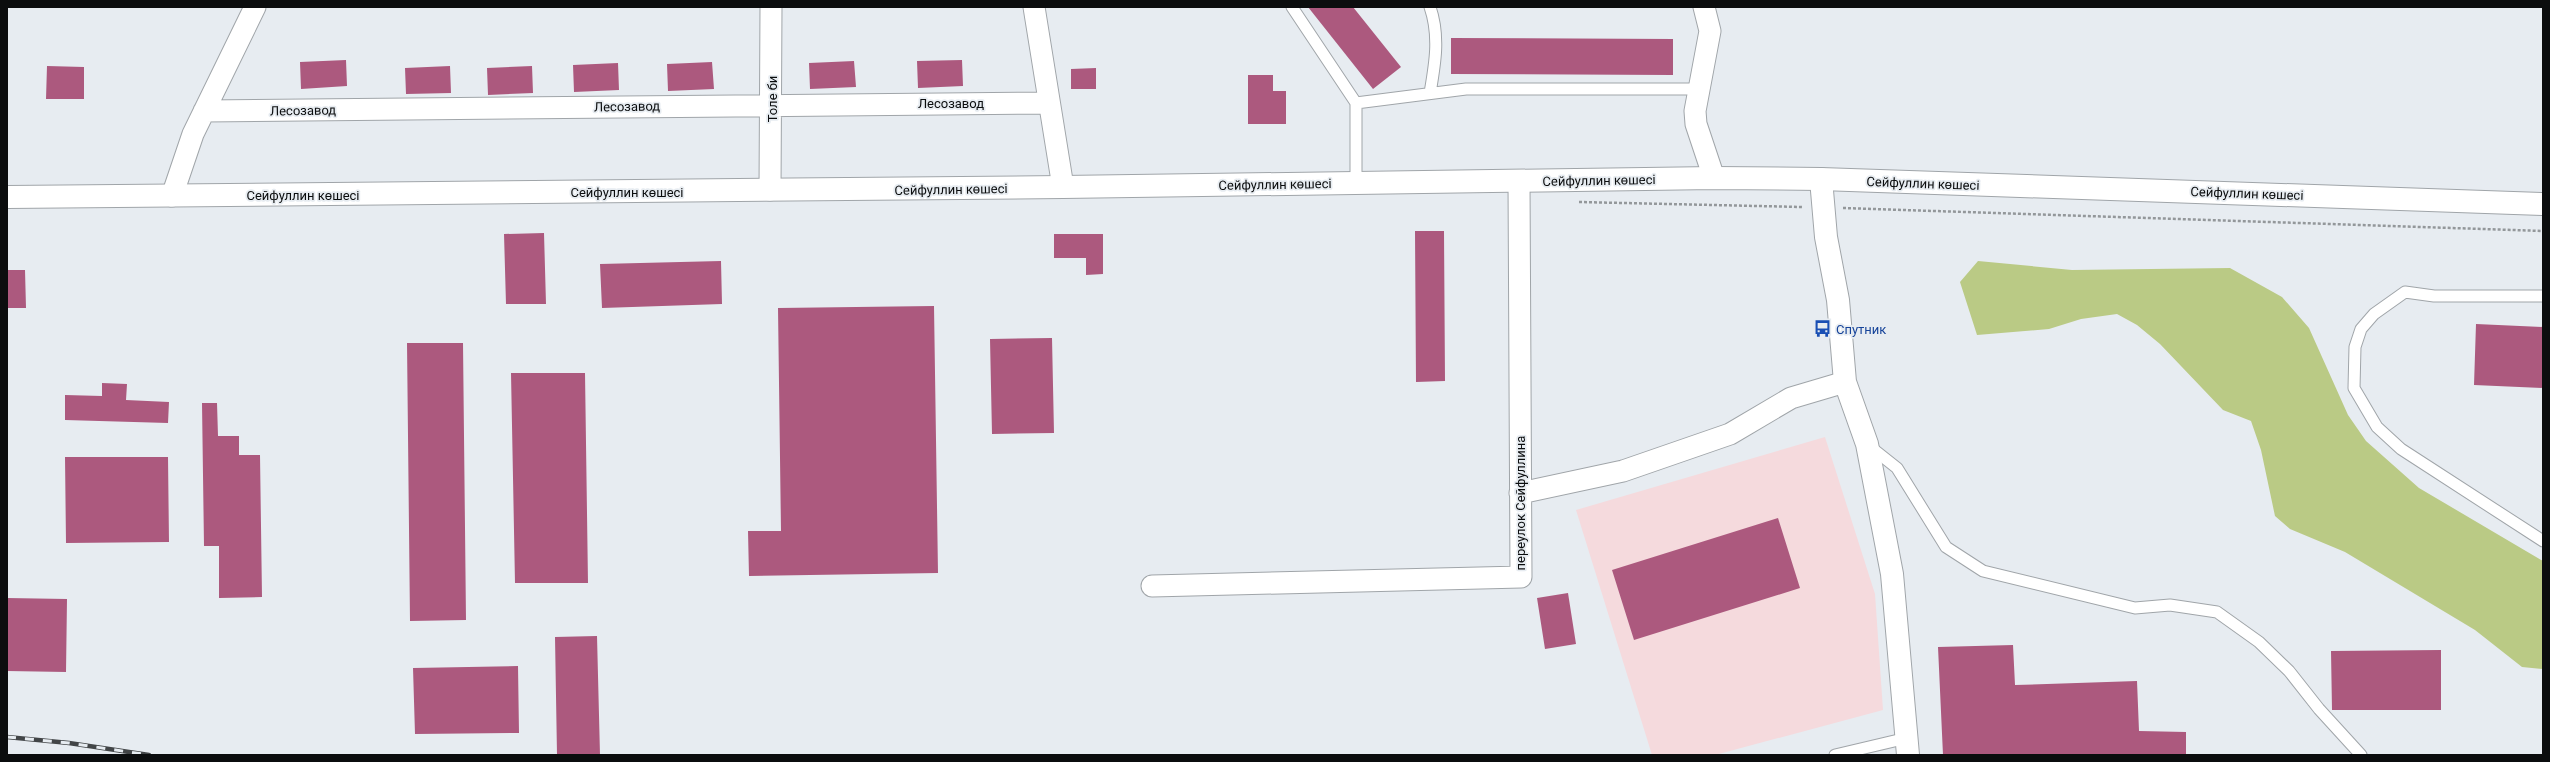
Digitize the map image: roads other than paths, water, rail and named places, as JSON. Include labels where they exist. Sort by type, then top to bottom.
[{"type":"main road","name":"Сейфуллин көшесі","points":[[7,196],[172,196],[1063,188],[1714,178],[1821,179],[2543,204]]},
{"type":"main road","points":[[1821,179],[1822,207],[1838,300],[1845,382],[1867,444],[1892,574],[1908,747]]},
{"type":"street","points":[[172,196],[193,134],[255,7]]},
{"type":"street","name":"Толе би","points":[[770,190],[772,104],[771,7]]},
{"type":"street","points":[[1034,7],[1063,188]]},
{"type":"street","points":[[1704,7],[1710,32],[1695,111],[1696,124],[1714,178]]},
{"type":"street","name":"Лесозавод","points":[[204,111],[772,104],[1049,103]]},
{"type":"street","name":"переулок Сейфуллина","points":[[1152,586],[1521,577],[1519,181]]},
{"type":"street","points":[[1520,493],[1630,468],[1730,434],[1791,398],[1845,382]]},
{"type":"lane","points":[[1292,7],[1356,103],[1356,183]]},
{"type":"lane","points":[[1430,7],[1436,23],[1436,57],[1430,94]]},
{"type":"lane","points":[[1356,103],[1466,88],[1699,89]]},
{"type":"lane","points":[[2543,296],[2434,296],[2405,292],[2374,314],[2361,329],[2355,347],[2354,388],[2377,427],[2401,449],[2543,542]]},
{"type":"lane","points":[[1867,444],[1897,468],[1946,547],[1983,571],[2135,608],[2170,605],[2217,612],[2259,642],[2289,670],[2319,709],[2361,755]]},
{"type":"lane","points":[[1835,755],[1908,747]]},
{"type":"railway","points":[[7,737],[69,743],[149,755]]},
{"type":"place","name":"Спутник","points":[[1823,329]]}]
